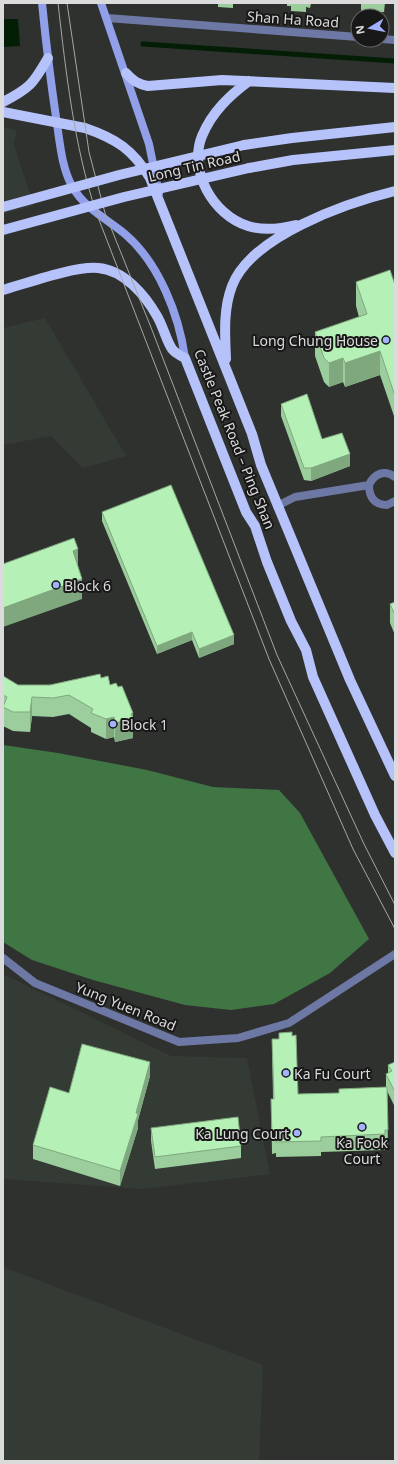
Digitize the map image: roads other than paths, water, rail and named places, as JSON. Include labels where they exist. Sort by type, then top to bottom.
[{"type":"main road","name":"Castle Peak Road – Ping Shan","points":[[42,3],[60,146],[71,185],[82,200],[126,234],[151,264],[163,286],[182,336],[185,358],[246,512],[257,530],[267,562],[291,621],[306,650],[313,678],[375,815],[395,854]]},
{"type":"main road","name":"Castle Peak Road – Ping Shan","points":[[102,3],[149,144],[160,200],[226,367],[278,506],[350,680],[395,776]]},
{"type":"main road","points":[[3,102],[28,89],[37,78],[48,58]]},
{"type":"main road","points":[[126,73],[132,80],[140,85],[148,86],[222,80],[395,88]]},
{"type":"main road","points":[[249,81],[231,94],[219,107],[202,137],[198,152],[199,168],[203,182],[219,207],[227,215],[246,226],[256,229],[278,229],[313,220]]},
{"type":"main road","points":[[3,112],[97,132],[127,148],[140,161],[160,200]]},
{"type":"main road","name":"Long Tin Road","points":[[3,207],[119,175],[244,145],[292,138],[395,128]]},
{"type":"main road","name":"Long Tin Road","points":[[3,230],[124,197],[249,168],[293,160],[395,150]]},
{"type":"main road","points":[[226,367],[224,323],[227,302],[234,280],[244,265],[256,253],[280,237],[313,220],[358,202],[395,191]]},
{"type":"main road","points":[[3,290],[80,269],[98,268],[108,270],[122,276],[135,286],[157,316],[173,350],[185,358]]},
{"type":"street","name":"Shan Ha Road","points":[[107,18],[350,36]]},
{"type":"street","points":[[278,506],[295,497],[368,485],[376,475],[382,473],[388,473],[395,477]]},
{"type":"street","points":[[368,485],[371,498],[375,502],[381,505],[387,505],[395,501]]},
{"type":"street","name":"Yung Yuen Road","points":[[3,958],[35,983],[179,1042],[238,1038],[289,1023],[395,954]]},
{"type":"waterway","points":[[143,44],[395,61]]},
{"type":"tram line","points":[[58,3],[76,135],[88,187],[96,212],[269,659],[353,849],[395,929]]},
{"type":"tram line","points":[[67,3],[89,152],[105,213],[152,330],[277,655],[364,844],[395,905]]},
{"type":"place","name":"Long Chung House","points":[[386,340]]},
{"type":"place","name":"Block 6","points":[[56,585]]},
{"type":"place","name":"Block 1","points":[[113,724]]},
{"type":"place","name":"Ka Fu Court","points":[[286,1073]]},
{"type":"place","name":"Ka Fook Court","points":[[362,1127]]},
{"type":"place","name":"Ka Lung Court","points":[[297,1133]]}]
